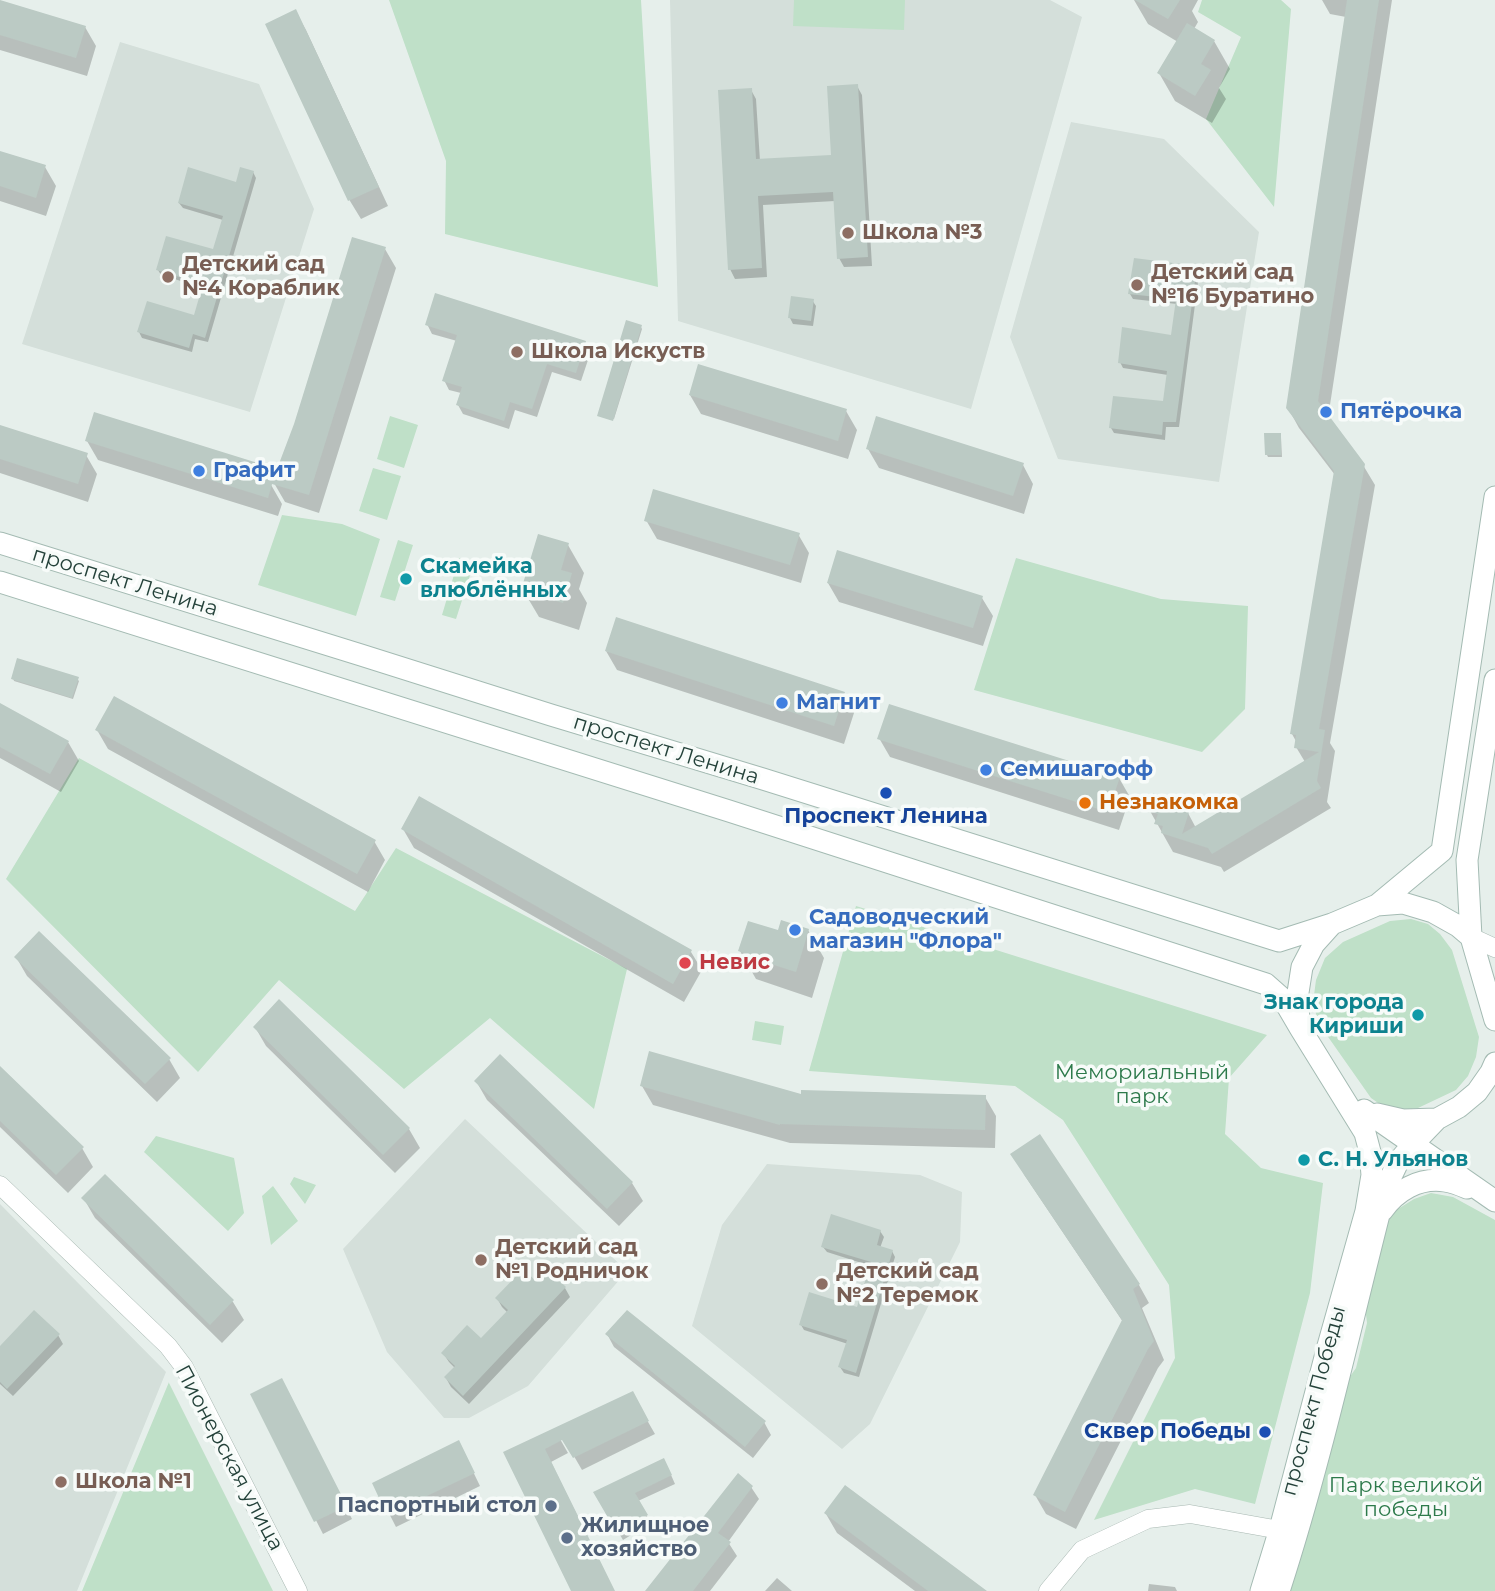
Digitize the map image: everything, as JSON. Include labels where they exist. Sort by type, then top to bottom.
[{"type":"main road","points":[[1377,905],[1442,851],[1495,497]]},
{"type":"main road","name":"проспект Ленина","points":[[0,543],[1279,941],[1332,925],[1377,905]]},
{"type":"main road","name":"проспект Ленина","points":[[0,582],[703,803],[1266,984],[1283,999],[1365,1133],[1370,1152],[1372,1214]]},
{"type":"main road","points":[[1495,680],[1467,860],[1471,937],[1495,1020]]},
{"type":"main road","points":[[1377,905],[1403,903],[1433,912],[1471,937]]},
{"type":"main road","points":[[1300,1027],[1297,999],[1302,967],[1314,944],[1332,925]]},
{"type":"main road","points":[[1372,1214],[1398,1162],[1437,1119],[1477,1092],[1495,1063]]},
{"type":"main road","points":[[1333,1083],[1364,1110],[1488,1196]]},
{"type":"main road","points":[[1364,1110],[1403,1120],[1437,1119]]},
{"type":"main road","points":[[1372,1214],[1404,1189],[1424,1180],[1445,1181],[1488,1196]]},
{"type":"main road","name":"проспект Победы","points":[[1261,1591],[1289,1531],[1342,1366],[1372,1214]]},
{"type":"main road","name":"проспект Победы","points":[[1279,1591],[1289,1531]]},
{"type":"street","points":[[1471,937],[1495,948]]},
{"type":"street","name":"Пионерская улица","points":[[0,1185],[168,1346],[184,1367],[298,1591]]},
{"type":"street","points":[[1048,1591],[1082,1550],[1149,1520],[1190,1514],[1289,1531]]},
{"type":"shaded area","name":"Школа №3","points":[[670,0],[1050,0],[1082,17],[971,409],[678,321]]},
{"type":"shaded area","name":"Детский сад №4 Кораблик","points":[[120,42],[259,84],[314,209],[250,412],[22,344]]},
{"type":"shaded area","name":"Детский сад №16 Буратино","points":[[1071,122],[1164,139],[1259,232],[1219,482],[1058,459],[1010,337]]},
{"type":"shaded area","name":"Детский сад №1 Родничок","points":[[465,1119],[627,1271],[528,1386],[469,1418],[444,1418],[387,1352],[343,1249]]},
{"type":"shaded area","name":"Детский сад №2 Теремок","points":[[767,1164],[920,1175],[962,1192],[960,1242],[870,1424],[842,1449],[692,1326],[722,1225]]},
{"type":"shaded area","name":"Школа №1","points":[[0,1204],[166,1372],[77,1591],[0,1591]]},
{"type":"green space","points":[[389,0],[641,0],[658,287],[445,234],[446,161]]},
{"type":"green space","points":[[794,0],[905,0],[904,30],[793,26]]},
{"type":"green space","points":[[1202,0],[1281,0],[1291,9],[1274,207],[1206,119],[1241,37],[1198,12]]},
{"type":"green space","points":[[390,416],[418,425],[404,468],[377,459]]},
{"type":"green space","points":[[373,468],[401,476],[387,520],[359,511]]},
{"type":"green space","points":[[282,515],[342,524],[380,539],[356,616],[258,585]]},
{"type":"green space","points":[[398,540],[413,545],[395,601],[380,597]]},
{"type":"green space","points":[[459,558],[474,563],[456,619],[442,615]]},
{"type":"green space","points":[[1016,558],[1161,599],[1248,606],[1245,709],[1202,752],[974,690]]},
{"type":"green space","points":[[79,758],[355,911],[396,848],[627,969],[594,1109],[490,1018],[404,1089],[279,980],[198,1072],[6,879]]},
{"type":"green space","name":"Мемориальный парк","points":[[856,906],[1267,1035],[1229,1078],[1225,1134],[1261,1168],[1323,1183],[1310,1293],[1255,1504],[1195,1489],[1094,1520],[1175,1358],[1169,1285],[1063,1120],[1015,1086],[809,1071]]},
{"type":"green space","points":[[1411,919],[1428,924],[1452,950],[1479,1037],[1476,1057],[1468,1076],[1456,1090],[1418,1108],[1403,1110],[1384,1107],[1371,1098],[1319,1024],[1313,1003],[1316,980],[1325,958],[1343,942],[1390,921]]},
{"type":"green space","points":[[755,1021],[784,1026],[781,1045],[752,1040]]},
{"type":"green space","points":[[156,1136],[234,1158],[244,1213],[228,1231],[144,1152]]},
{"type":"green space","points":[[294,1177],[316,1185],[305,1204],[290,1184]]},
{"type":"green space","points":[[273,1186],[298,1221],[271,1245],[262,1196]]},
{"type":"green space","name":"Парк великой победы","points":[[1431,1193],[1453,1197],[1495,1220],[1495,1591],[1287,1591],[1342,1388],[1356,1368],[1367,1323],[1364,1298],[1386,1221],[1414,1199]]},
{"type":"green space","points":[[169,1383],[273,1591],[82,1591]]},
{"type":"building","points":[[0,0],[86,26],[76,58],[0,35]]},
{"type":"building","points":[[1135,0],[1180,0],[1168,19]]},
{"type":"building","points":[[1347,0],[1379,0],[1318,401],[1365,464],[1319,729],[1325,730],[1317,781],[1321,788],[1212,854],[1208,848],[1161,833],[1163,826],[1154,824],[1158,814],[1148,811],[1153,793],[1180,802],[1178,808],[1189,812],[1182,834],[1319,752],[1294,748],[1296,735],[1290,734],[1334,471],[1286,408]]},
{"type":"building","points":[[296,9],[379,187],[348,201],[265,24]]},
{"type":"building","points":[[1187,23],[1215,40],[1201,64],[1211,70],[1195,96],[1157,73]]},
{"type":"building","points":[[858,84],[868,257],[837,259],[833,192],[758,196],[762,268],[728,270],[718,90],[752,88],[756,159],[831,155],[827,86]]},
{"type":"building","points":[[0,151],[46,165],[36,198],[0,186]]},
{"type":"building","points":[[188,167],[236,182],[240,167],[254,171],[205,338],[193,334],[189,348],[137,332],[147,301],[194,315],[203,284],[156,270],[166,236],[213,249],[223,216],[178,203]]},
{"type":"building","points":[[352,237],[386,247],[309,495],[272,484],[268,498],[85,441],[94,412],[277,469],[294,424]]},
{"type":"building","points":[[1134,258],[1197,266],[1176,422],[1163,422],[1162,435],[1109,428],[1113,396],[1163,401],[1167,371],[1118,363],[1122,327],[1171,335],[1176,299],[1128,294]]},
{"type":"building","name":"Школа Искуств","points":[[435,293],[586,341],[576,373],[547,364],[532,409],[510,402],[504,421],[456,405],[462,387],[442,381],[457,335],[425,325]]},
{"type":"building","points":[[791,296],[814,299],[811,321],[788,318]]},
{"type":"building","points":[[626,320],[642,325],[613,421],[597,416]]},
{"type":"building","points":[[698,364],[847,409],[838,441],[689,395]]},
{"type":"building","points":[[876,416],[1024,463],[1013,496],[866,449]]},
{"type":"building","points":[[0,425],[88,453],[78,484],[0,459]]},
{"type":"building","points":[[1264,433],[1281,433],[1281,455],[1265,455]]},
{"type":"building","points":[[653,489],[800,533],[790,565],[644,521]]},
{"type":"building","points":[[538,534],[569,543],[561,570],[572,573],[563,603],[521,590]]},
{"type":"building","points":[[837,550],[983,596],[973,628],[827,583]]},
{"type":"building","points":[[616,617],[845,692],[834,726],[605,651]]},
{"type":"building","points":[[17,658],[79,677],[72,698],[11,679]]},
{"type":"building","points":[[114,696],[376,840],[357,874],[95,730]]},
{"type":"building","points":[[0,703],[69,741],[50,774],[0,747]]},
{"type":"building","points":[[889,704],[1120,777],[1108,812],[877,739]]},
{"type":"building","points":[[419,796],[692,950],[673,984],[401,829]]},
{"type":"building","points":[[781,920],[809,929],[796,972],[738,951],[748,921],[778,930]]},
{"type":"building","points":[[39,931],[171,1058],[145,1084],[14,957]]},
{"type":"building","points":[[279,999],[410,1128],[383,1155],[253,1027]]},
{"type":"building","points":[[649,1051],[801,1094],[801,1090],[986,1095],[985,1130],[780,1125],[640,1086]]},
{"type":"building","points":[[500,1054],[633,1182],[607,1209],[474,1081]]},
{"type":"building","points":[[0,1066],[84,1147],[56,1175],[0,1121]]},
{"type":"building","points":[[1040,1134],[1140,1284],[1133,1289],[1154,1341],[1065,1512],[1033,1495],[1122,1320],[1010,1154]]},
{"type":"building","points":[[105,1174],[234,1300],[210,1325],[81,1198]]},
{"type":"building","points":[[831,1214],[881,1230],[877,1245],[893,1250],[856,1373],[838,1367],[847,1340],[799,1325],[809,1292],[857,1307],[871,1262],[821,1247]]},
{"type":"building","points":[[523,1269],[536,1281],[547,1269],[566,1287],[463,1396],[444,1377],[455,1366],[441,1353],[467,1325],[481,1338],[508,1310],[495,1298]]},
{"type":"building","points":[[34,1310],[60,1334],[7,1389],[0,1382],[0,1346]]},
{"type":"building","points":[[627,1310],[766,1421],[745,1447],[605,1334]]},
{"type":"building","points":[[282,1378],[347,1506],[314,1522],[250,1394]]},
{"type":"building","points":[[633,1391],[649,1421],[573,1458],[562,1440],[545,1449],[615,1591],[571,1591],[503,1452]]},
{"type":"building","points":[[459,1440],[475,1473],[387,1515],[372,1483]]},
{"type":"building","points":[[664,1458],[672,1475],[635,1493],[648,1515],[617,1533],[593,1492]]},
{"type":"building","points":[[738,1473],[753,1486],[718,1533],[731,1542],[693,1591],[645,1591]]},
{"type":"building","points":[[845,1485],[987,1591],[928,1591],[824,1513]]},
{"type":"place","name":"Школа №3","points":[[848,233]]},
{"type":"place","name":"Детский сад №4 Кораблик","points":[[168,277]]},
{"type":"place","name":"Детский сад №16 Буратино","points":[[1137,285]]},
{"type":"place","name":"Школа Искуств","points":[[517,352]]},
{"type":"place","name":"Пятёрочка","points":[[1326,412]]},
{"type":"place","name":"Графит","points":[[199,471]]},
{"type":"place","name":"Скамейка влюблённых","points":[[406,579]]},
{"type":"place","name":"Магнит","points":[[782,703]]},
{"type":"place","name":"Семишагофф","points":[[986,770]]},
{"type":"place","name":"Проспект Ленина","points":[[886,793]]},
{"type":"place","name":"Незнакомка","points":[[1085,803]]},
{"type":"place","name":"Садоводческий магазин \"Флора\"","points":[[795,930]]},
{"type":"place","name":"Невис","points":[[685,963]]},
{"type":"place","name":"Знак города Кириши","points":[[1418,1015]]},
{"type":"place","name":"С. Н. Ульянов","points":[[1304,1160]]},
{"type":"place","name":"Детский сад №1 Родничок","points":[[481,1260]]},
{"type":"place","name":"Детский сад №2 Теремок","points":[[822,1284]]},
{"type":"place","name":"Сквер Победы","points":[[1265,1432]]},
{"type":"place","name":"Школа №1","points":[[61,1482]]},
{"type":"place","name":"Паспортный стол","points":[[551,1506]]},
{"type":"place","name":"Жилищное хозяйство","points":[[567,1538]]}]
